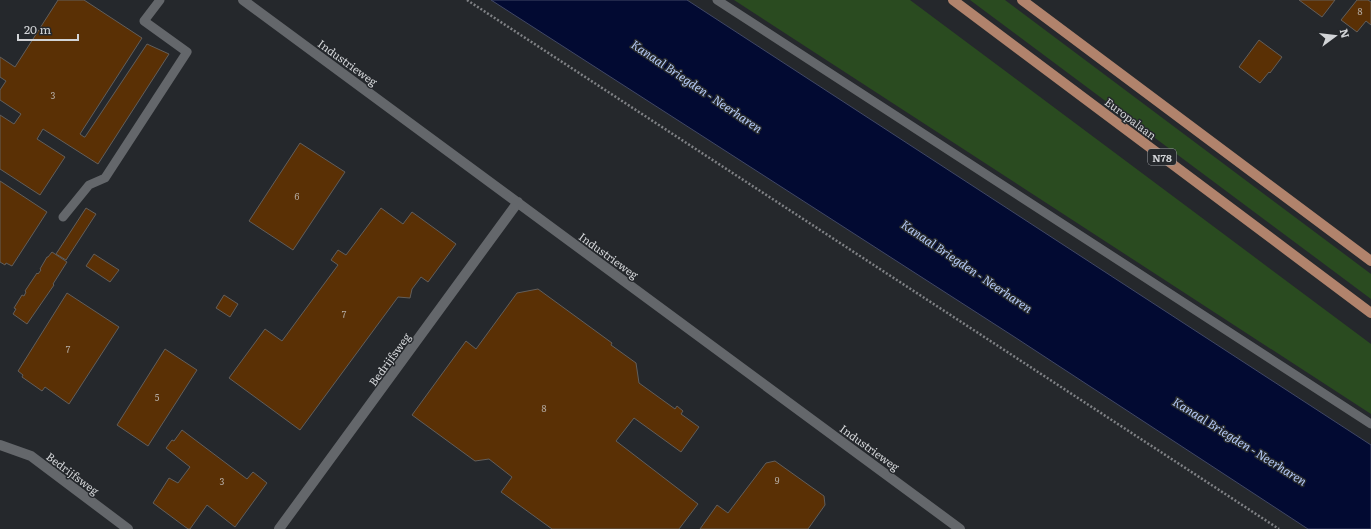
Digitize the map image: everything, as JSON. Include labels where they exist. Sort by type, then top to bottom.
[{"type":"main road","name":"Europalaan","points":[[953,0],[1371,314]]},
{"type":"main road","points":[[1022,0],[1371,260]]},
{"type":"street","name":"Industrieweg","points":[[243,0],[960,529]]},
{"type":"street","name":"Bedrijfsweg","points":[[279,529],[518,202]]},
{"type":"street","name":"Bedrijfsweg","points":[[0,445],[31,456],[128,529]]},
{"type":"lane","points":[[63,217],[89,185],[105,178],[187,52],[144,21],[160,0]]},
{"type":"lane","points":[[717,0],[1371,424]]},
{"type":"path","points":[[467,0],[1279,529]]},
{"type":"green space","points":[[734,0],[910,0],[1371,344],[1371,414]]},
{"type":"green space","points":[[970,0],[1005,0],[1371,274],[1371,299]]},
{"type":"water","name":"Kanaal Briegden - Neerharen","points":[[491,0],[687,0],[1371,445],[1371,529],[1308,529],[1013,336]]},
{"type":"building","points":[[58,0],[84,0],[142,38],[80,134],[84,137],[147,44],[169,54],[98,164],[43,129],[37,139],[65,157],[40,195],[0,169],[0,115],[14,124],[21,114],[0,100],[0,90],[6,81],[0,77],[0,57],[15,67]]},
{"type":"building","points":[[1299,0],[1335,0],[1322,17]]},
{"type":"building","points":[[1357,0],[1368,0],[1371,2],[1371,25],[1366,21],[1357,32],[1341,20]]},
{"type":"building","points":[[1259,40],[1282,57],[1260,83],[1239,67]]},
{"type":"building","points":[[300,143],[345,172],[293,250],[249,221]]},
{"type":"building","points":[[0,181],[47,212],[12,266],[6,263],[5,265],[0,262]]},
{"type":"building","points":[[86,208],[96,214],[66,260],[56,254]]},
{"type":"building","points":[[381,208],[403,224],[412,212],[456,244],[428,282],[421,277],[412,289],[410,298],[398,297],[300,430],[229,378],[265,329],[282,341],[338,265],[331,260],[338,250],[346,255]]},
{"type":"building","points":[[52,252],[67,262],[53,284],[54,285],[27,324],[13,314],[16,309],[14,308],[22,295],[24,296],[25,291],[37,273],[38,274],[41,270],[40,269],[47,257]]},
{"type":"building","points":[[94,254],[119,270],[110,282],[86,266]]},
{"type":"building","points":[[538,289],[612,343],[611,345],[636,363],[639,383],[675,409],[677,406],[683,411],[681,414],[699,427],[681,452],[634,418],[616,441],[698,504],[679,529],[552,529],[501,492],[512,477],[489,459],[475,461],[412,415],[466,341],[476,349],[517,293]]},
{"type":"building","points":[[67,293],[119,327],[69,404],[45,387],[42,391],[22,377],[23,375],[18,371]]},
{"type":"building","points":[[224,295],[238,304],[230,317],[216,308]]},
{"type":"building","points":[[165,349],[197,370],[148,446],[117,425]]},
{"type":"building","points":[[182,430],[247,479],[253,472],[267,483],[235,527],[207,505],[190,529],[188,529],[153,503],[169,478],[178,483],[190,467],[166,448],[172,440],[174,441]]},
{"type":"building","points":[[775,461],[824,496],[825,505],[808,529],[700,529],[717,505],[728,513],[766,463]]}]
